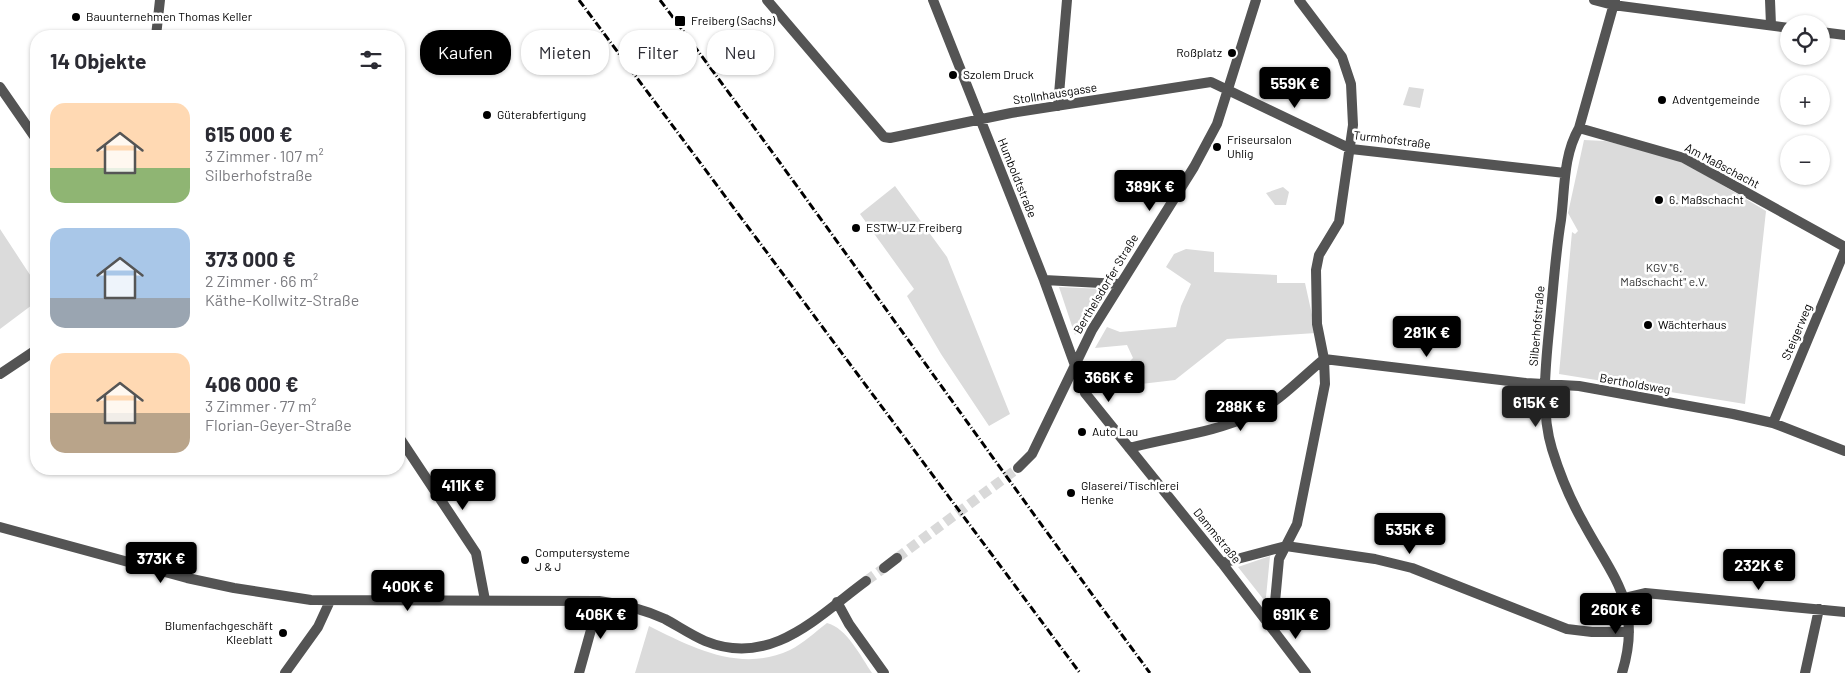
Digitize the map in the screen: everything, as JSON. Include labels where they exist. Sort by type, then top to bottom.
[{"type":"street","points":[[157,30],[160,0]]},
{"type":"street","name":"Stollnhausgasse","points":[[767,0],[884,137],[890,138],[980,119],[1211,82],[1229,89]]},
{"type":"street","name":"Humboldtstraße","points":[[933,0],[1044,280],[1074,366]]},
{"type":"street","points":[[1058,106],[1067,0]]},
{"type":"street","name":"Berthelsdorfer Straße","points":[[1018,468],[1032,454],[1089,335],[1205,147],[1217,124],[1256,0]]},
{"type":"street","points":[[1267,622],[1275,602],[1279,559],[1297,524],[1325,384],[1324,359],[1317,324],[1316,270],[1319,255],[1339,222],[1353,116],[1346,66],[1336,45],[1318,26],[1299,0]]},
{"type":"street","points":[[1594,0],[1780,27]]},
{"type":"street","points":[[1770,0],[1770,25]]},
{"type":"street","name":"Silberhofstraße","points":[[1614,3],[1579,128],[1572,141],[1565,173],[1545,371],[1549,440],[1559,472],[1583,523],[1612,570],[1628,607],[1629,632],[1622,673]]},
{"type":"street","points":[[1830,33],[1845,35]]},
{"type":"street","points":[[0,87],[30,130]]},
{"type":"street","name":"Turmhofstraße","points":[[1229,89],[1350,149],[1565,173]]},
{"type":"street","name":"Am Maßschacht","points":[[1579,128],[1684,158],[1845,249]]},
{"type":"street","name":"Steigerweg","points":[[1772,423],[1845,249]]},
{"type":"street","points":[[1044,280],[1120,284]]},
{"type":"street","points":[[0,374],[30,354]]},
{"type":"street","points":[[1130,448],[1194,433],[1251,416],[1264,408],[1324,359]]},
{"type":"street","name":"Bertholdsweg","points":[[1324,359],[1546,385],[1579,386],[1772,423],[1845,451]]},
{"type":"street","name":"Dammstraße","points":[[1074,366],[1086,393],[1222,563],[1306,673]]},
{"type":"street","points":[[405,446],[476,553],[486,600]]},
{"type":"street","points":[[0,526],[213,584],[330,601],[599,601],[627,605],[663,619],[704,640],[736,649],[765,647],[782,641],[866,581]]},
{"type":"street","points":[[1222,563],[1286,546],[1375,559],[1412,568],[1568,629],[1592,632],[1629,632]]},
{"type":"street","points":[[884,568],[897,558]]},
{"type":"street","points":[[1624,598],[1645,593],[1845,612]]},
{"type":"street","points":[[285,673],[318,627],[330,601]]},
{"type":"street","points":[[579,673],[599,601]]},
{"type":"street","points":[[838,602],[849,624],[884,673]]},
{"type":"street","points":[[1805,673],[1819,609]]},
{"type":"green space","points":[[1409,87],[1424,89],[1420,108],[1403,105]]},
{"type":"green space","name":"KGV \"6. Maßschacht\" e.V.","points":[[1584,140],[1605,141],[1677,158],[1766,211],[1745,404],[1559,374],[1572,232],[1575,234],[1578,231],[1568,213]]},
{"type":"green space","points":[[895,186],[947,257],[1010,414],[989,426],[941,354],[907,296],[914,289],[860,214]]},
{"type":"green space","points":[[1283,187],[1289,192],[1286,205],[1275,205],[1266,193]]},
{"type":"green space","points":[[0,229],[30,275],[30,306],[0,329]]},
{"type":"green space","points":[[1186,249],[1214,252],[1214,272],[1277,275],[1277,283],[1305,283],[1316,333],[1227,339],[1175,380],[1141,384],[1125,366],[1133,358],[1127,345],[1095,348],[1107,327],[1120,332],[1176,327],[1181,306],[1191,284],[1166,267],[1174,254]]},
{"type":"green space","points":[[1059,287],[1104,289],[1075,335]]},
{"type":"green space","points":[[1270,556],[1266,597],[1264,600],[1238,567]]},
{"type":"green space","points":[[827,623],[834,626],[847,637],[872,673],[635,673],[649,626],[683,642],[718,655],[753,659],[772,656],[790,650],[805,641]]},
{"type":"tunnel","points":[[897,558],[1018,468]]},
{"type":"tunnel","points":[[866,581],[884,568]]},
{"type":"railway","points":[[579,0],[1080,673]]},
{"type":"railway","points":[[660,0],[1150,673]]},
{"type":"place","name":"Bauunternehmen Thomas Keller","points":[[76,17]]},
{"type":"place","name":"Freiberg (Sachs)","points":[[680,21]]},
{"type":"place","name":"Roßplatz","points":[[1232,53]]},
{"type":"place","name":"Szolem Druck","points":[[953,75]]},
{"type":"place","name":"Adventgemeinde","points":[[1662,100]]},
{"type":"place","name":"Güterabfertigung","points":[[487,115]]},
{"type":"place","name":"Friseursalon Uhlig","points":[[1217,147]]},
{"type":"place","name":"6. Maßschacht","points":[[1659,200]]},
{"type":"place","name":"ESTW-UZ Freiberg","points":[[856,228]]},
{"type":"place","name":"Wächterhaus","points":[[1648,325]]},
{"type":"place","name":"Auto Lau","points":[[1082,432]]},
{"type":"place","name":"Glaserei/Tischlerei Henke","points":[[1071,493]]},
{"type":"place","name":"Computersysteme J & J","points":[[525,560]]},
{"type":"place","name":"Blumenfachgeschäft Kleeblatt","points":[[283,633]]}]
